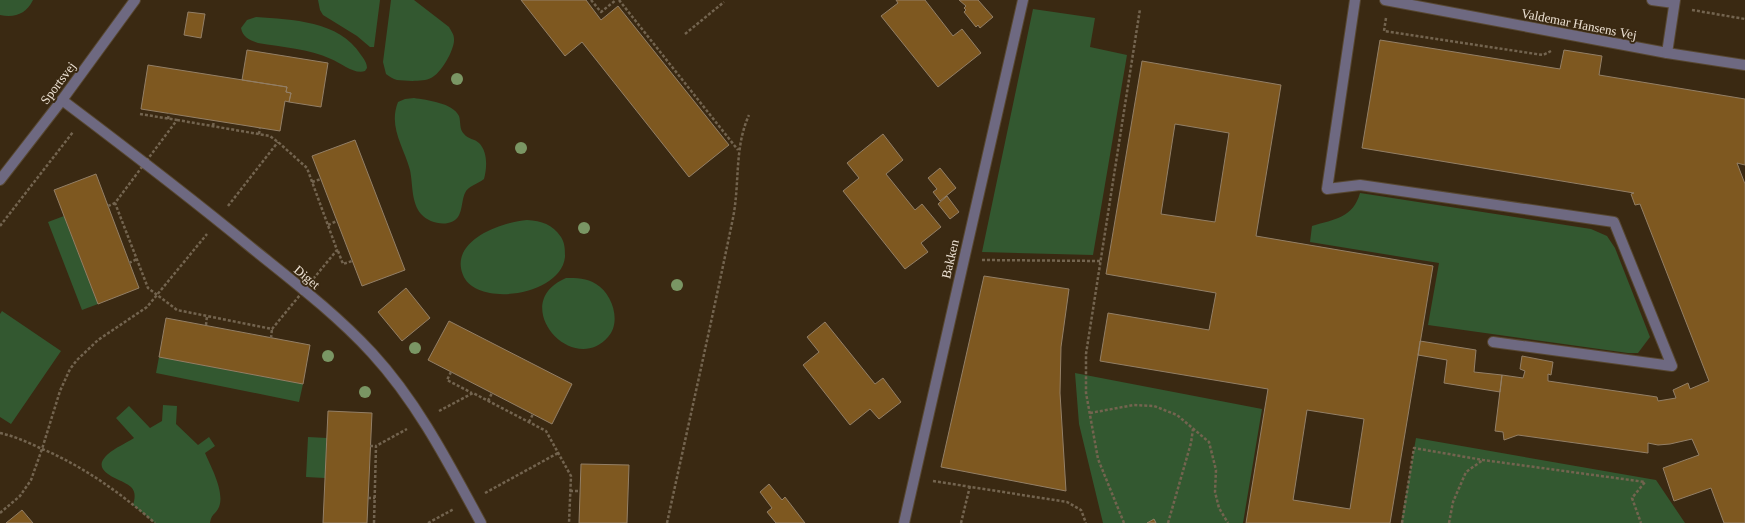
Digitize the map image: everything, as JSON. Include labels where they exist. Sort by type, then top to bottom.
[{"type":"street","name":"Sportsvej","points":[[0,180],[62,100],[135,0]]},
{"type":"street","name":"Bakken","points":[[904,523],[1023,0]]},
{"type":"street","points":[[1354,0],[1327,189],[1360,185],[1614,222],[1672,366],[1493,342]]},
{"type":"street","name":"Valdemar Hansens Vej","points":[[1385,0],[1667,54],[1745,65]]},
{"type":"street","points":[[1652,0],[1674,4],[1667,54]]},
{"type":"street","name":"Diget","points":[[62,100],[218,220],[348,329],[372,354],[423,420],[481,523]]},
{"type":"path","points":[[591,0],[601,12],[617,0],[738,150]]},
{"type":"path","points":[[685,34],[724,2]]},
{"type":"path","points":[[1674,4],[1745,19]]},
{"type":"path","points":[[1124,523],[1098,459],[1086,393],[1086,354],[1140,9]]},
{"type":"path","points":[[168,113],[168,119]]},
{"type":"path","points":[[140,114],[177,120]]},
{"type":"path","points":[[667,523],[733,216],[738,150],[744,126],[749,115]]},
{"type":"path","points":[[0,226],[84,117]]},
{"type":"path","points":[[213,126],[214,121]]},
{"type":"path","points":[[259,134],[260,128]]},
{"type":"path","points":[[0,513],[14,502],[26,489],[42,449],[60,391],[70,368],[98,340],[147,307],[218,220],[278,142]]},
{"type":"path","points":[[312,182],[321,179]]},
{"type":"path","points":[[108,206],[115,203]]},
{"type":"path","points":[[328,225],[337,221]]},
{"type":"path","points":[[337,250],[343,264],[352,261]]},
{"type":"path","points":[[130,262],[137,259]]},
{"type":"path","points":[[964,259],[1100,261]]},
{"type":"path","points":[[206,325],[207,316]]},
{"type":"path","points":[[271,338],[272,329]]},
{"type":"path","points":[[451,372],[447,380],[546,431],[571,476],[569,523]]},
{"type":"path","points":[[370,446],[376,446],[473,393]]},
{"type":"path","points":[[488,401],[492,393]]},
{"type":"path","points":[[1090,413],[1134,405],[1154,406],[1178,415],[1209,442],[1216,470],[1214,492],[1228,523]]},
{"type":"path","points":[[529,422],[533,414]]},
{"type":"path","points":[[1168,523],[1191,443],[1193,428]]},
{"type":"path","points":[[0,434],[20,439],[64,458],[100,479],[155,523]]},
{"type":"path","points":[[374,523],[376,446]]},
{"type":"path","points":[[1402,523],[1414,448],[1483,460],[1645,482],[1632,498],[1641,523]]},
{"type":"path","points":[[428,523],[558,453]]},
{"type":"path","points":[[1449,523],[1454,502],[1466,472],[1483,460]]},
{"type":"path","points":[[914,479],[970,486],[1066,502],[1081,510],[1086,523]]},
{"type":"path","points":[[961,523],[970,486]]},
{"type":"path","points":[[570,491],[580,491]]},
{"type":"path","points":[[368,498],[375,498]]},
{"type":"green space","points":[[0,0],[33,0],[27,9],[20,14],[5,16],[0,15]]},
{"type":"green space","points":[[318,0],[380,0],[374,47],[370,47],[357,36],[323,15],[320,10]]},
{"type":"green space","points":[[391,0],[414,0],[449,27],[454,37],[454,43],[450,55],[443,67],[435,76],[419,81],[410,81],[397,80],[386,74],[383,62]]},
{"type":"green space","points":[[1033,9],[1095,18],[1090,47],[1127,55],[1093,255],[982,252]]},
{"type":"green space","points":[[256,17],[299,21],[328,28],[352,43],[364,60],[367,68],[365,71],[361,72],[314,53],[252,41],[243,34],[241,28],[247,20]]},
{"type":"green space","points":[[414,98],[439,103],[451,108],[459,116],[462,132],[467,137],[479,143],[484,151],[486,170],[484,179],[466,191],[463,197],[461,211],[457,219],[448,223],[437,223],[426,219],[415,204],[410,170],[398,137],[395,120],[395,111],[398,102],[405,99]]},
{"type":"green space","points":[[1360,193],[1591,229],[1607,236],[1615,248],[1650,337],[1638,353],[1628,353],[1428,325],[1439,263],[1310,242],[1312,226],[1335,219],[1348,213],[1353,208]]},
{"type":"green space","points":[[64,216],[98,304],[82,310],[48,222]]},
{"type":"green space","points":[[527,220],[537,221],[550,226],[561,237],[565,249],[565,257],[560,270],[549,281],[534,289],[517,293],[500,294],[484,292],[471,285],[463,275],[461,263],[463,252],[470,243],[492,229]]},
{"type":"green space","points":[[566,278],[581,279],[593,282],[602,288],[611,301],[615,316],[612,331],[608,337],[593,347],[578,349],[563,343],[551,332],[544,318],[543,304],[549,289]]},
{"type":"green space","points":[[2,311],[61,351],[11,424],[0,417],[0,314]]},
{"type":"green space","points":[[159,357],[303,384],[299,402],[156,373]]},
{"type":"green space","points":[[1075,373],[1262,409],[1243,523],[1103,523],[1079,424]]},
{"type":"green space","points":[[163,405],[177,406],[176,424],[198,445],[209,437],[215,446],[205,453],[219,487],[220,494],[219,507],[211,518],[210,523],[155,523],[133,505],[135,495],[131,487],[109,475],[104,471],[102,466],[103,461],[108,454],[134,438],[116,418],[129,406],[150,428],[162,421]]},
{"type":"green space","points":[[308,437],[327,438],[325,478],[306,477]]},
{"type":"green space","points":[[1416,438],[1656,480],[1685,523],[1401,523]]},
{"type":"building","points":[[521,0],[586,0],[601,20],[618,6],[729,145],[689,177],[582,42],[565,56]]},
{"type":"building","points":[[896,0],[925,0],[953,36],[962,29],[981,53],[938,87],[881,16],[898,3]]},
{"type":"building","points":[[959,0],[978,0],[993,17],[980,28],[978,25],[976,27],[964,12],[966,10],[964,8],[966,6]]},
{"type":"building","points":[[188,12],[205,14],[201,38],[184,35]]},
{"type":"building","points":[[1380,40],[1560,69],[1564,50],[1602,56],[1599,75],[1745,99],[1745,165],[1737,163],[1745,184],[1745,523],[1724,523],[1711,488],[1674,501],[1663,468],[1699,455],[1692,439],[1670,444],[1658,445],[1648,443],[1648,453],[1518,435],[1504,440],[1503,432],[1495,431],[1502,375],[1523,378],[1525,371],[1520,369],[1522,356],[1553,362],[1551,375],[1548,374],[1548,381],[1657,397],[1658,401],[1676,398],[1673,390],[1688,383],[1690,389],[1709,381],[1640,204],[1635,205],[1631,194],[1634,193],[1362,148]]},
{"type":"building","points":[[247,50],[328,63],[321,107],[289,102],[291,93],[286,92],[287,87],[242,80]]},
{"type":"building","points":[[1142,61],[1281,85],[1256,236],[1433,266],[1390,523],[1246,523],[1268,389],[1100,361],[1108,313],[1209,330],[1216,293],[1106,274]],"holes":[[[1175,124],[1229,133],[1215,222],[1161,214]],[[1307,410],[1364,419],[1350,509],[1293,500]]]},
{"type":"building","points":[[148,65],[287,87],[286,92],[291,93],[289,102],[285,101],[280,131],[141,109]]},
{"type":"building","points":[[883,134],[903,160],[886,174],[915,210],[922,204],[941,227],[921,243],[928,252],[905,269],[843,191],[859,178],[847,163]]},
{"type":"building","points":[[355,140],[405,270],[362,286],[312,156]]},
{"type":"building","points":[[940,168],[956,188],[940,201],[933,192],[937,189],[928,178]]},
{"type":"building","points":[[96,174],[139,288],[98,304],[54,190]]},
{"type":"building","points":[[947,196],[959,212],[950,219],[938,204]]},
{"type":"building","points":[[984,276],[1069,289],[1061,347],[1060,393],[1066,491],[941,467]]},
{"type":"building","points":[[406,288],[430,318],[402,341],[378,312]]},
{"type":"building","points":[[166,318],[310,345],[303,384],[159,357]]},
{"type":"building","points":[[449,321],[572,384],[552,424],[428,360]]},
{"type":"building","points":[[825,322],[875,384],[883,378],[901,402],[879,419],[870,409],[850,425],[803,365],[819,352],[807,337]]},
{"type":"building","points":[[1420,341],[1476,350],[1474,372],[1502,375],[1500,392],[1444,383],[1447,360],[1418,355]]},
{"type":"building","points":[[328,411],[372,413],[367,523],[323,523]]},
{"type":"building","points":[[581,464],[629,465],[627,523],[579,523]]},
{"type":"building","points":[[769,484],[782,500],[785,497],[805,523],[776,523],[767,512],[772,508],[760,492]]},
{"type":"building","points":[[22,510],[33,523],[6,523]]},
{"type":"building","points":[[1154,519],[1156,523],[1147,523]]}]
